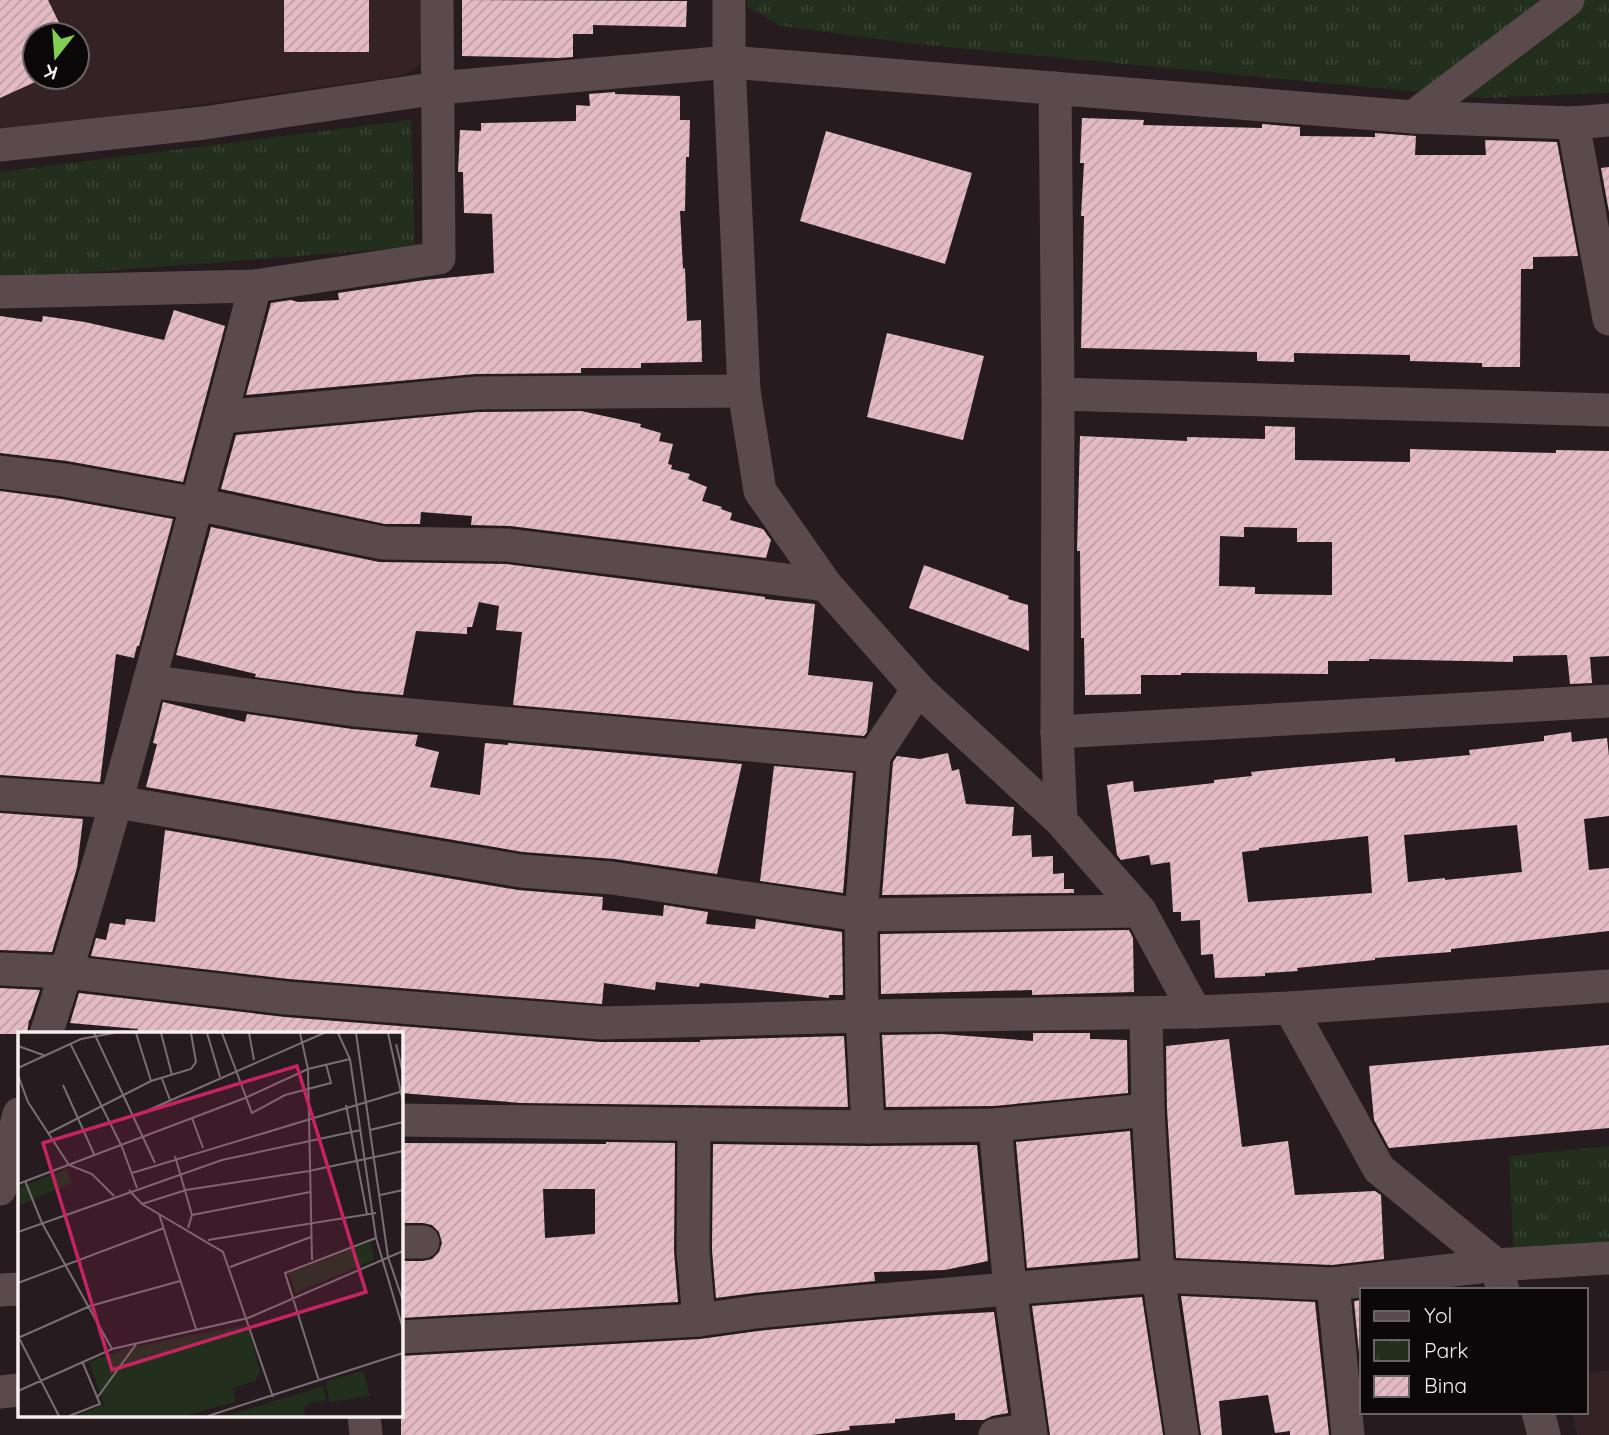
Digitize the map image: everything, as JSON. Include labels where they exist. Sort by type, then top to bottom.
[{"type":"street","points":[[0,292],[255,286],[439,258],[437,0]]},
{"type":"street","points":[[729,0],[729,62],[744,391],[760,491],[826,585],[918,689],[1061,821],[1140,911],[1195,1012]]},
{"type":"street","points":[[1413,117],[1568,0]]},
{"type":"street","points":[[0,145],[204,123],[438,88],[729,62],[1413,117],[1573,124],[1609,121]]},
{"type":"street","points":[[1055,88],[1057,732],[1061,821]]},
{"type":"street","points":[[1573,124],[1609,318]]},
{"type":"street","points":[[47,1032],[117,802],[255,286]]},
{"type":"street","points":[[222,417],[477,393],[744,391]]},
{"type":"street","points":[[1058,394],[1609,410]]},
{"type":"street","points":[[0,472],[64,480],[197,504],[383,542],[508,545],[826,585]]},
{"type":"street","points":[[149,681],[355,710],[874,756]]},
{"type":"street","points":[[868,1127],[862,1016],[861,915],[874,756],[918,689]]},
{"type":"street","points":[[1057,732],[1609,701]]},
{"type":"street","points":[[0,794],[117,802],[521,871],[612,878],[861,915],[1140,911]]},
{"type":"street","points":[[0,969],[66,972],[287,998],[602,1023],[862,1016],[1146,1014],[1290,1008],[1609,986]]},
{"type":"street","points":[[1290,1008],[1379,1169],[1500,1277]]},
{"type":"street","points":[[1146,1014],[1148,1110],[1158,1276],[1182,1435]]},
{"type":"street","points":[[402,1121],[868,1127],[995,1125],[1148,1110]]},
{"type":"street","points":[[0,1189],[14,1119]]},
{"type":"street","points":[[694,1124],[693,1251],[699,1320]]},
{"type":"street","points":[[995,1125],[1010,1289],[1031,1432],[995,1435]]},
{"type":"street","points":[[402,1337],[699,1320],[833,1304],[1158,1276],[1333,1283],[1500,1277],[1609,1258]]},
{"type":"street","points":[[1333,1283],[1348,1435]]},
{"type":"street","points":[[0,1290],[18,1289]]},
{"type":"street","points":[[0,1392],[18,1390]]},
{"type":"street","points":[[1539,1414],[1544,1435]]},
{"type":"shaded area","points":[[0,0],[423,0],[425,61],[405,75],[106,118],[0,138]]},
{"type":"shaded area","points":[[1609,1370],[1609,1435],[1577,1435],[1572,1414],[1588,1414],[1588,1373]]},
{"type":"green space","points":[[747,0],[1609,0],[1609,93],[1482,98],[916,44],[781,26],[747,7]]},
{"type":"green space","points":[[411,120],[415,247],[0,279],[0,172]]},
{"type":"green space","points":[[1609,1146],[1609,1243],[1536,1250],[1513,1246],[1509,1156]]},
{"type":"building","points":[[0,0],[48,0],[58,21],[21,21],[21,88],[0,98]]},
{"type":"building","points":[[284,0],[369,0],[369,52],[284,52]]},
{"type":"building","points":[[462,0],[687,1],[686,27],[593,25],[593,34],[573,34],[573,57],[462,56]]},
{"type":"building","points":[[615,92],[680,96],[680,120],[690,120],[685,211],[680,211],[687,321],[701,320],[702,362],[641,363],[641,368],[581,368],[581,373],[475,374],[246,395],[271,303],[291,300],[339,300],[338,293],[494,273],[492,214],[464,213],[463,172],[458,172],[460,130],[481,131],[481,123],[576,121],[576,105],[590,106],[589,94]]},
{"type":"building","points":[[1082,118],[1144,120],[1143,125],[1262,128],[1262,124],[1300,127],[1300,136],[1375,137],[1375,133],[1416,136],[1415,155],[1486,155],[1485,140],[1557,142],[1578,256],[1533,257],[1533,269],[1521,269],[1520,367],[1410,361],[1410,355],[1294,353],[1294,362],[1257,361],[1257,352],[1081,348],[1084,216],[1081,216],[1084,163],[1080,163]]},
{"type":"building","points":[[826,131],[972,173],[945,264],[800,221]]},
{"type":"building","points":[[1609,167],[1609,212],[1601,168]]},
{"type":"building","points":[[174,310],[225,326],[183,482],[67,461],[0,453],[0,316],[42,322],[43,316],[85,322],[164,340]]},
{"type":"building","points":[[887,333],[984,356],[963,440],[867,417]]},
{"type":"building","points":[[581,411],[641,424],[640,427],[661,433],[659,441],[673,444],[668,464],[672,465],[671,469],[690,474],[688,479],[707,487],[702,501],[732,513],[730,520],[763,529],[771,540],[766,558],[510,526],[471,525],[472,516],[421,512],[420,524],[385,524],[221,489],[236,435],[478,412]]},
{"type":"building","points":[[1265,426],[1295,427],[1295,460],[1410,462],[1410,449],[1556,453],[1556,450],[1609,451],[1609,656],[1590,657],[1592,683],[1570,684],[1567,655],[1513,656],[1513,662],[1369,659],[1328,661],[1328,674],[1141,675],[1141,694],[1085,695],[1080,551],[1077,551],[1080,436],[1187,441],[1187,437],[1265,439]],"holes":[[[1244,527],[1297,528],[1297,542],[1332,542],[1332,595],[1255,594],[1255,587],[1219,586],[1220,536],[1244,537]]]},
{"type":"building","points":[[0,491],[173,519],[134,658],[116,654],[100,782],[0,775]]},
{"type":"building","points":[[211,527],[379,562],[507,564],[815,604],[808,675],[873,682],[867,732],[864,736],[513,705],[522,632],[496,630],[499,606],[479,602],[472,627],[467,627],[467,634],[416,631],[403,695],[255,677],[256,674],[176,655]]},
{"type":"building","points":[[924,565],[1028,605],[1029,651],[909,608]]},
{"type":"building","points":[[163,702],[245,722],[247,714],[418,735],[415,746],[439,752],[430,787],[480,795],[485,743],[742,764],[717,874],[615,859],[523,852],[146,787],[157,744],[153,743]]},
{"type":"building","points":[[1571,732],[1572,742],[1607,738],[1609,816],[1584,819],[1589,870],[1609,868],[1609,931],[1451,949],[1451,952],[1297,968],[1298,971],[1265,973],[1265,976],[1215,978],[1213,954],[1201,955],[1200,920],[1181,921],[1181,912],[1173,912],[1170,862],[1151,865],[1149,855],[1121,860],[1117,855],[1107,785],[1133,781],[1134,792],[1214,783],[1214,780],[1252,776],[1251,772],[1395,758],[1395,762],[1470,755],[1469,750],[1544,741],[1544,736]],"holes":[[[1517,825],[1522,872],[1408,882],[1404,835]],[[1368,836],[1372,893],[1248,902],[1242,852]]]},
{"type":"building","points":[[948,753],[952,771],[959,769],[966,804],[1014,807],[1012,836],[1031,835],[1032,857],[1053,856],[1053,874],[1064,873],[1064,889],[1074,889],[1074,893],[882,895],[893,762],[897,756],[920,759]]},
{"type":"building","points":[[774,766],[853,773],[843,893],[760,881]]},
{"type":"building","points":[[0,813],[83,819],[77,868],[52,952],[0,950]]},
{"type":"building","points":[[165,830],[518,890],[603,897],[602,910],[663,916],[664,905],[708,912],[706,924],[755,929],[756,919],[842,932],[843,995],[829,995],[829,998],[700,983],[699,987],[656,982],[655,990],[604,983],[602,1004],[289,979],[91,956],[96,938],[106,940],[110,923],[125,925],[126,919],[155,922]]},
{"type":"building","points":[[1129,930],[1133,938],[1134,992],[1032,995],[1032,990],[881,994],[880,934]]},
{"type":"building","points":[[0,988],[40,990],[27,1032],[0,1034]]},
{"type":"building","points":[[79,993],[285,1017],[600,1042],[700,1042],[844,1036],[848,1107],[521,1103],[402,1093],[402,1032],[137,1032],[138,1029],[70,1023]]},
{"type":"building","points":[[1033,1033],[1090,1033],[1090,1039],[1127,1040],[1128,1093],[994,1106],[886,1107],[882,1035],[941,1034],[1033,1041]]},
{"type":"building","points":[[1229,1039],[1242,1147],[1288,1141],[1295,1195],[1375,1191],[1381,1195],[1384,1259],[1332,1265],[1176,1258],[1166,1046]]},
{"type":"building","points":[[1609,1045],[1609,1128],[1389,1148],[1374,1120],[1369,1066]]},
{"type":"building","points":[[1130,1131],[1138,1258],[1027,1268],[1016,1142]]},
{"type":"building","points":[[402,1143],[675,1143],[674,1251],[678,1302],[402,1318],[402,1261],[432,1259],[439,1252],[442,1243],[439,1232],[432,1225],[402,1223]],"holes":[[[543,1189],[595,1189],[595,1234],[545,1238]]]},
{"type":"building","points":[[713,1144],[977,1145],[988,1261],[945,1270],[874,1272],[875,1281],[716,1298],[712,1250]]},
{"type":"building","points":[[1181,1296],[1315,1302],[1329,1435],[1290,1435],[1290,1431],[1275,1433],[1268,1395],[1219,1401],[1222,1435],[1201,1435]]},
{"type":"building","points":[[1142,1297],[1163,1435],[1050,1435],[1032,1306]]},
{"type":"building","points":[[1360,1300],[1360,1363],[1354,1301]]},
{"type":"building","points":[[994,1312],[1008,1413],[984,1420],[955,1420],[955,1413],[895,1419],[895,1423],[849,1426],[850,1430],[812,1435],[401,1435],[402,1356],[700,1339],[936,1315]]}]
